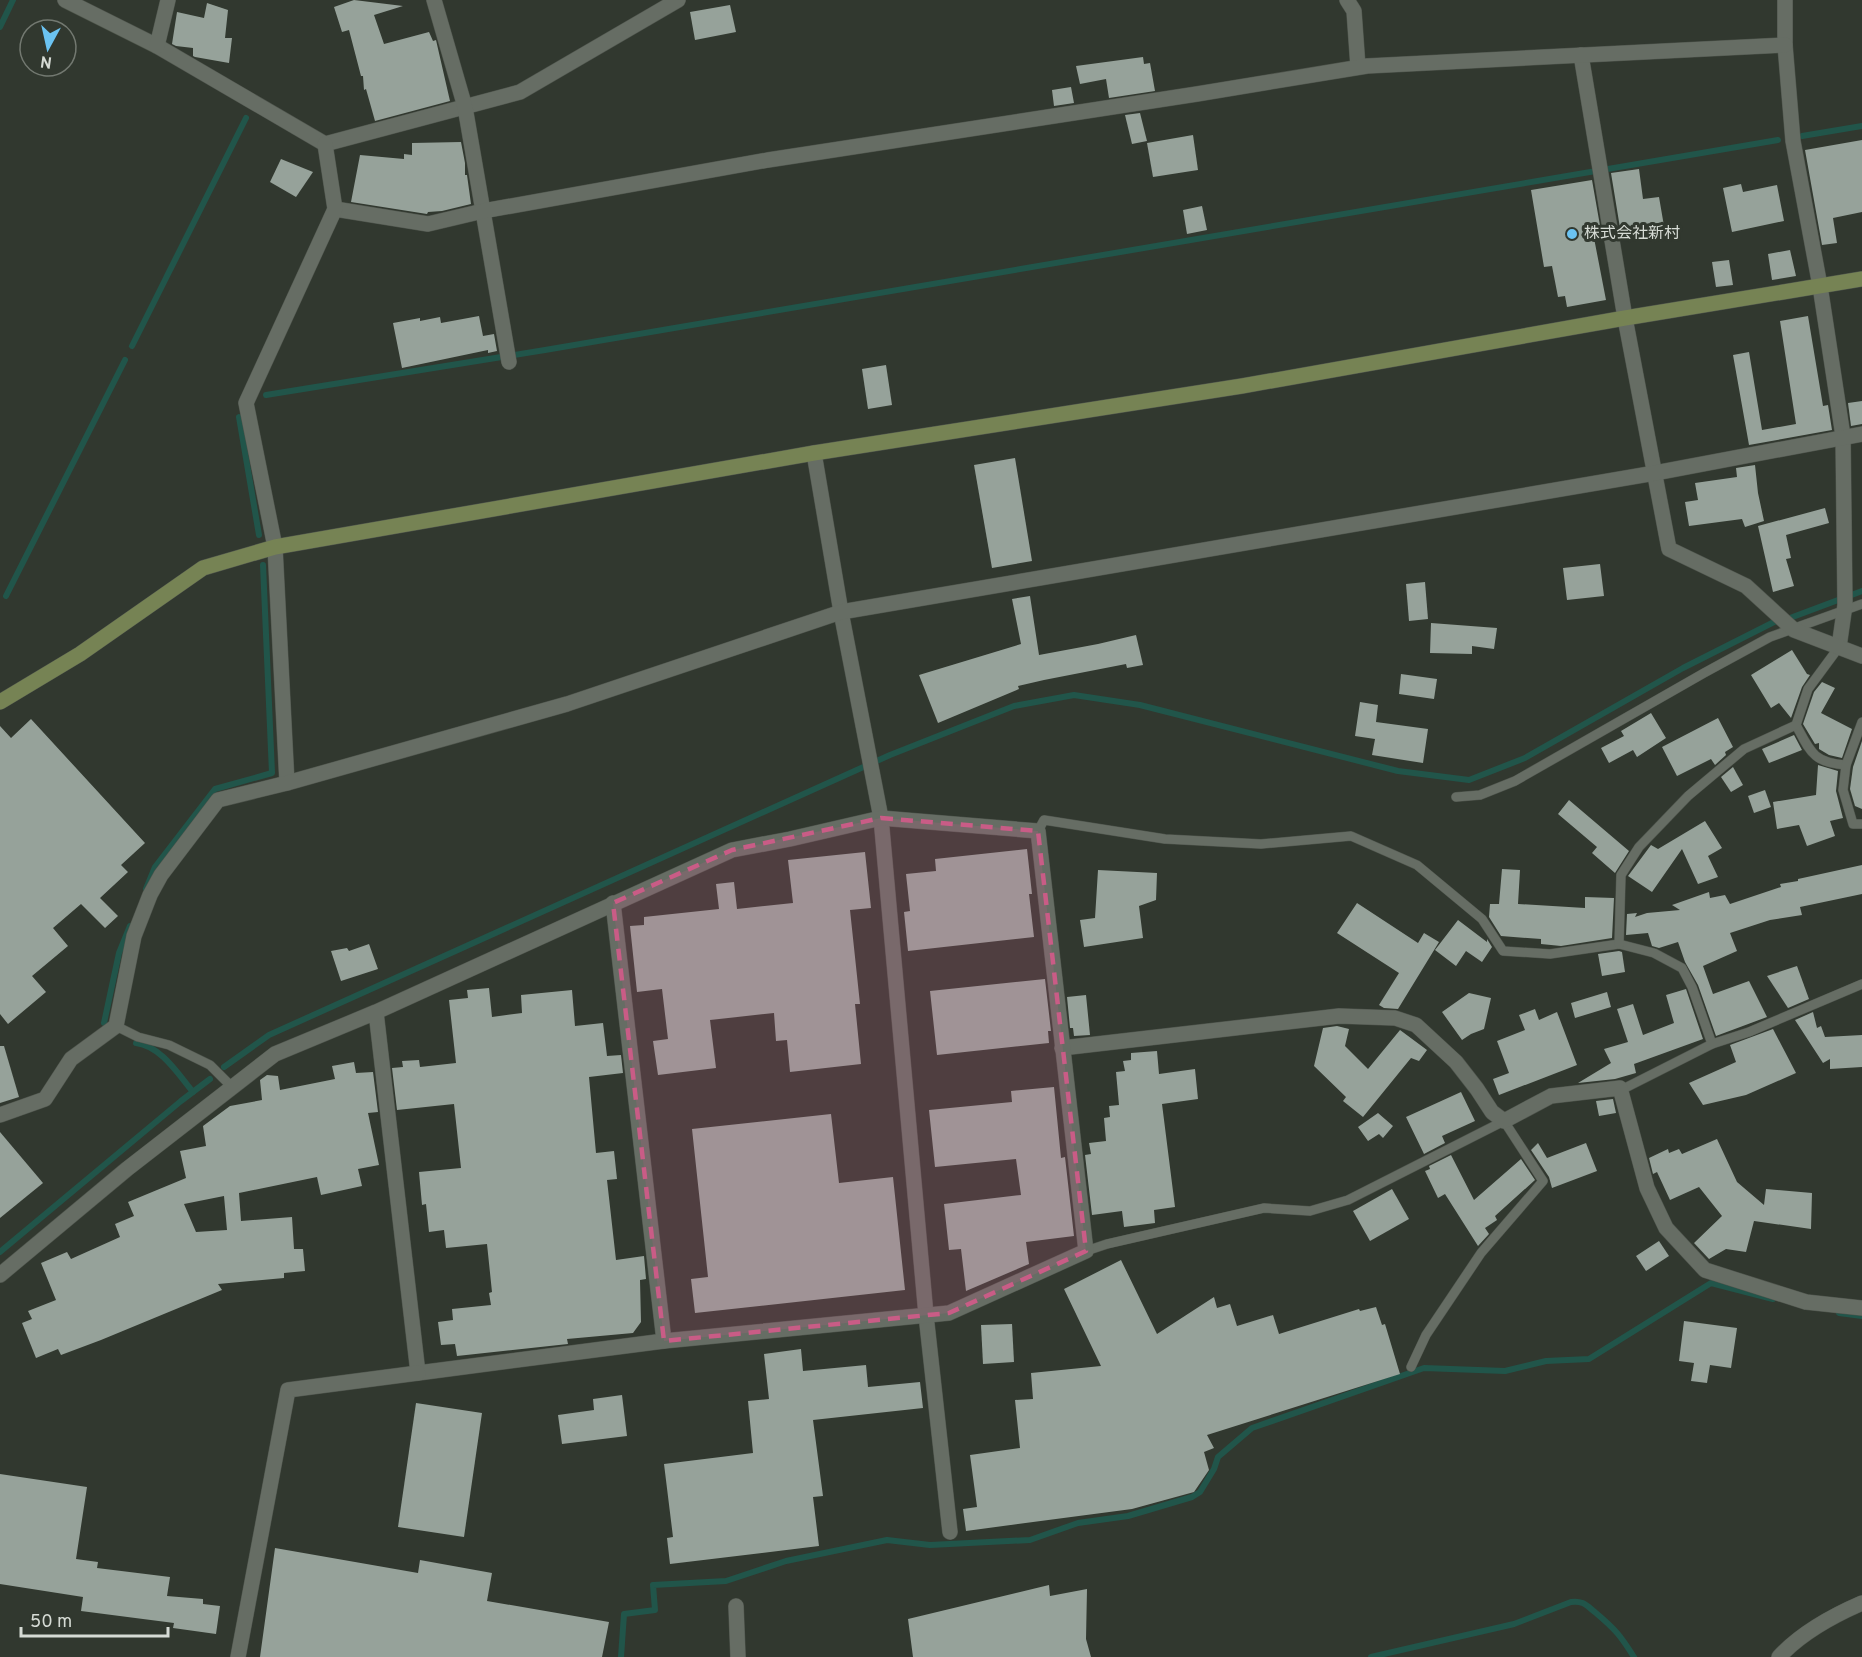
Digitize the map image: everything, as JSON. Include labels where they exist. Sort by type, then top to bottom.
[{"type":"street","points":[[65,0],[157,46],[325,144],[520,92],[678,0]]},
{"type":"street","points":[[157,46],[168,0]]},
{"type":"street","points":[[434,0],[465,107],[508,357]]},
{"type":"street","points":[[1347,0],[1354,11],[1358,67]]},
{"type":"street","points":[[1785,0],[1785,45],[1793,141],[1820,286],[1843,436],[1845,608],[1839,647]]},
{"type":"street","points":[[335,210],[428,224],[483,211],[768,160],[1358,67],[1785,45]]},
{"type":"street","points":[[1581,55],[1625,318],[1669,549],[1746,586],[1791,628],[1862,656]]},
{"type":"street","points":[[287,783],[275,547],[246,403],[335,210],[325,144]]},
{"type":"street","points":[[0,702],[80,654],[202,568],[275,547],[814,453],[1230,388],[1625,318],[1862,279]]},
{"type":"street","points":[[0,1115],[45,1100],[71,1059],[116,1026],[134,936],[150,895],[161,875],[218,800],[287,783],[567,704],[842,612],[1656,473],[1862,434]]},
{"type":"street","points":[[814,453],[881,818],[926,1315],[951,1532]]},
{"type":"street","points":[[0,1275],[128,1169],[275,1054],[376,1012],[732,850],[881,818],[1038,831],[1086,1251],[949,1312],[664,1341],[288,1390],[238,1657]]},
{"type":"street","points":[[614,903],[664,1341]]},
{"type":"street","points":[[376,1012],[418,1373]]},
{"type":"street","points":[[1062,1048],[1340,1016],[1395,1018],[1416,1024],[1456,1062],[1492,1112],[1504,1121],[1551,1095],[1620,1088],[1647,1188],[1666,1228],[1705,1270],[1806,1302],[1862,1308]]},
{"type":"street","points":[[1779,1657],[1789,1646],[1837,1614],[1862,1603]]},
{"type":"street","points":[[736,1606],[738,1657]]},
{"type":"lane","points":[[1456,797],[1480,795],[1515,781],[1770,638],[1845,608],[1862,604]]},
{"type":"lane","points":[[1839,647],[1808,689],[1796,725],[1811,754],[1831,764],[1846,765]]},
{"type":"lane","points":[[1862,722],[1846,765],[1843,790],[1853,824],[1862,824]]},
{"type":"lane","points":[[1619,944],[1622,875],[1640,847],[1688,796],[1744,749],[1796,725]]},
{"type":"lane","points":[[1038,831],[1044,820],[1165,839],[1261,844],[1351,836],[1417,865],[1482,919],[1503,951],[1551,954],[1619,944],[1654,954],[1682,968],[1692,987],[1712,1044]]},
{"type":"lane","points":[[1620,1088],[1627,1087],[1712,1044],[1749,1032],[1862,984]]},
{"type":"lane","points":[[116,1026],[138,1037],[169,1045],[210,1065],[232,1088]]},
{"type":"lane","points":[[1086,1251],[1107,1244],[1264,1208],[1310,1211],[1348,1200],[1504,1121],[1543,1181],[1481,1253],[1426,1335],[1411,1367]]},
{"type":"highlighted area","points":[[881,818],[1038,831],[1086,1251],[949,1313],[664,1341],[613,903],[732,850]]},
{"type":"building","points":[[354,0],[403,6],[374,15],[384,44],[429,32],[433,41],[436,40],[450,101],[375,121],[366,89],[364,90],[363,76],[361,76],[349,30],[342,32],[334,7]]},
{"type":"building","points":[[207,3],[228,10],[225,38],[232,38],[229,63],[195,57],[193,48],[172,44],[177,12],[204,18]]},
{"type":"building","points":[[730,5],[736,32],[695,40],[690,12]]},
{"type":"building","points":[[1143,57],[1144,64],[1150,63],[1155,91],[1109,98],[1106,79],[1080,84],[1076,66]]},
{"type":"building","points":[[1071,87],[1074,103],[1054,106],[1052,90]]},
{"type":"building","points":[[1140,113],[1147,141],[1132,144],[1125,115]]},
{"type":"building","points":[[1193,135],[1198,170],[1153,177],[1147,143]]},
{"type":"building","points":[[1862,140],[1862,212],[1833,218],[1837,243],[1822,245],[1805,150]]},
{"type":"building","points":[[461,142],[471,204],[427,214],[351,202],[360,155],[404,159],[404,154],[412,155],[412,143]]},
{"type":"building","points":[[281,159],[313,172],[296,197],[270,182]]},
{"type":"building","points":[[1639,169],[1643,199],[1659,197],[1664,226],[1621,234],[1611,173]]},
{"type":"building","points":[[1592,180],[1602,237],[1594,238],[1606,300],[1567,307],[1565,296],[1558,297],[1552,266],[1544,267],[1531,190]]},
{"type":"building","points":[[1741,184],[1743,192],[1777,185],[1784,221],[1732,232],[1723,188]]},
{"type":"building","points":[[1202,206],[1207,230],[1187,234],[1183,210]]},
{"type":"building","points":[[1790,250],[1796,276],[1772,280],[1768,254]]},
{"type":"building","points":[[1729,260],[1733,285],[1716,287],[1712,262]]},
{"type":"building","points":[[479,316],[483,336],[494,334],[497,351],[488,353],[488,350],[402,368],[393,323],[440,317],[441,323]]},
{"type":"building","points":[[1808,316],[1823,406],[1828,405],[1832,430],[1749,445],[1733,355],[1749,352],[1762,430],[1796,424],[1780,321]]},
{"type":"building","points":[[886,365],[892,405],[868,409],[862,369]]},
{"type":"building","points":[[1862,401],[1862,424],[1851,426],[1848,403]]},
{"type":"building","points":[[1015,458],[1032,561],[992,568],[974,465]]},
{"type":"building","points":[[1755,465],[1764,521],[1745,527],[1742,519],[1689,526],[1685,502],[1698,500],[1695,483],[1737,477],[1736,468]]},
{"type":"building","points":[[1825,508],[1829,523],[1786,535],[1791,558],[1786,559],[1794,586],[1773,592],[1758,526]]},
{"type":"building","points":[[1600,564],[1604,596],[1567,600],[1563,568]]},
{"type":"building","points":[[1425,582],[1428,619],[1409,621],[1406,584]]},
{"type":"building","points":[[1030,596],[1039,655],[1136,635],[1143,665],[1127,668],[1126,664],[1018,686],[1019,689],[938,723],[919,675],[1021,644],[1012,599]]},
{"type":"building","points":[[1431,623],[1497,628],[1494,649],[1472,646],[1472,654],[1430,653]]},
{"type":"building","points":[[1792,650],[1807,674],[1810,675],[1802,687],[1791,718],[1779,703],[1771,708],[1751,675]]},
{"type":"building","points":[[1401,674],[1437,679],[1434,699],[1399,694]]},
{"type":"building","points":[[1822,682],[1835,688],[1821,713],[1852,729],[1842,758],[1829,755],[1819,749],[1819,743],[1815,744],[1803,724],[1814,692]]},
{"type":"building","points":[[1360,702],[1378,705],[1376,722],[1428,729],[1423,763],[1372,755],[1375,739],[1355,736]]},
{"type":"building","points":[[1651,713],[1666,738],[1637,757],[1633,750],[1609,763],[1601,748],[1624,736],[1621,731]]},
{"type":"building","points":[[1718,718],[1733,747],[1725,752],[1726,755],[1715,765],[1711,759],[1677,776],[1662,747]]},
{"type":"building","points":[[31,719],[145,843],[121,865],[128,872],[100,898],[118,916],[105,928],[81,904],[53,928],[68,946],[32,976],[46,992],[8,1024],[0,1014],[0,726],[11,738]]},
{"type":"building","points":[[1794,735],[1802,750],[1769,763],[1762,749]]},
{"type":"building","points":[[1862,741],[1862,809],[1855,806],[1850,789],[1853,767]]},
{"type":"building","points":[[1818,765],[1838,771],[1836,791],[1843,818],[1830,821],[1835,836],[1807,846],[1799,825],[1777,829],[1773,802],[1816,795]]},
{"type":"building","points":[[1733,767],[1743,785],[1731,792],[1721,777]]},
{"type":"building","points":[[1765,790],[1771,807],[1754,813],[1748,796]]},
{"type":"building","points":[[1569,800],[1629,851],[1615,873],[1592,853],[1597,847],[1558,814]]},
{"type":"building","points":[[1705,821],[1722,848],[1708,856],[1718,877],[1698,884],[1682,849],[1652,892],[1628,876],[1651,845],[1658,849]]},
{"type":"building","points":[[1027,849],[1034,937],[908,951],[904,912],[910,911],[906,874],[936,871],[935,859]]},
{"type":"building","points":[[865,852],[871,908],[850,910],[860,1004],[855,1004],[861,1064],[790,1072],[787,1040],[776,1041],[774,1013],[710,1020],[716,1068],[658,1075],[653,1041],[668,1039],[662,989],[637,992],[630,926],[644,925],[644,917],[719,909],[716,884],[734,882],[737,909],[793,903],[788,860]]},
{"type":"building","points":[[1862,865],[1862,894],[1800,907],[1802,915],[1770,920],[1730,933],[1737,951],[1703,966],[1713,994],[1749,981],[1767,1017],[1716,1036],[1698,985],[1685,962],[1678,942],[1659,948],[1652,946],[1648,933],[1626,935],[1627,914],[1637,913],[1635,917],[1647,913],[1680,910],[1672,905],[1709,892],[1710,898],[1725,895],[1730,904],[1781,887],[1780,884]]},
{"type":"building","points":[[1502,869],[1520,870],[1518,904],[1585,908],[1585,897],[1614,898],[1612,938],[1561,946],[1541,944],[1541,939],[1501,936],[1489,917],[1490,904],[1499,904]]},
{"type":"building","points":[[1098,870],[1157,873],[1156,900],[1139,906],[1143,938],[1084,947],[1080,920],[1095,918]]},
{"type":"building","points":[[1357,903],[1418,943],[1424,933],[1439,942],[1398,1009],[1384,1008],[1379,1005],[1399,973],[1337,933]]},
{"type":"building","points":[[1458,920],[1487,942],[1487,939],[1492,947],[1482,962],[1466,951],[1456,966],[1435,950]]},
{"type":"building","points":[[369,944],[378,969],[341,981],[331,951],[347,948],[349,951]]},
{"type":"building","points":[[1622,952],[1625,972],[1602,976],[1598,954]]},
{"type":"building","points":[[1797,966],[1809,999],[1788,1008],[1767,976]]},
{"type":"building","points":[[1045,979],[1051,1031],[1048,1031],[1049,1043],[937,1055],[930,991]]},
{"type":"building","points":[[489,988],[492,1017],[522,1013],[521,995],[572,990],[575,1026],[603,1023],[607,1056],[621,1055],[623,1073],[589,1077],[596,1153],[614,1151],[617,1179],[607,1180],[616,1260],[644,1256],[646,1279],[640,1280],[641,1322],[633,1333],[567,1339],[568,1344],[457,1356],[455,1344],[441,1345],[438,1322],[453,1320],[452,1309],[491,1305],[489,1293],[492,1292],[487,1244],[446,1248],[444,1230],[429,1232],[426,1204],[422,1205],[419,1172],[461,1168],[454,1104],[397,1110],[392,1068],[403,1067],[402,1061],[419,1060],[420,1067],[456,1063],[449,1000],[468,998],[467,990]]},
{"type":"building","points":[[1686,989],[1703,1039],[1634,1064],[1636,1073],[1615,1079],[1578,1083],[1611,1063],[1604,1049],[1628,1042],[1617,1009],[1633,1004],[1643,1035],[1674,1023],[1666,995]]},
{"type":"building","points":[[1607,992],[1611,1007],[1575,1018],[1571,1003]]},
{"type":"building","points":[[1469,993],[1491,998],[1484,1029],[1462,1040],[1442,1012]]},
{"type":"building","points":[[1086,995],[1090,1035],[1074,1036],[1073,1028],[1070,1028],[1067,997]]},
{"type":"building","points":[[1535,1009],[1539,1020],[1557,1012],[1577,1065],[1499,1095],[1493,1079],[1509,1073],[1497,1041],[1525,1030],[1519,1015]]},
{"type":"building","points":[[1813,1012],[1817,1028],[1821,1026],[1825,1037],[1862,1035],[1862,1067],[1830,1069],[1830,1059],[1823,1063],[1795,1020]]},
{"type":"building","points":[[1337,1026],[1349,1029],[1345,1046],[1368,1069],[1400,1030],[1427,1050],[1419,1061],[1411,1058],[1363,1117],[1343,1101],[1346,1097],[1314,1066],[1323,1028]]},
{"type":"building","points":[[1773,1029],[1796,1073],[1746,1095],[1703,1105],[1689,1083],[1736,1062],[1730,1045]]},
{"type":"building","points":[[0,1046],[4,1046],[19,1097],[0,1103]]},
{"type":"building","points":[[1157,1051],[1159,1074],[1195,1069],[1198,1099],[1162,1104],[1175,1207],[1154,1210],[1155,1223],[1124,1227],[1122,1211],[1092,1215],[1085,1155],[1091,1154],[1089,1143],[1106,1141],[1104,1118],[1110,1117],[1109,1106],[1119,1105],[1116,1072],[1125,1071],[1123,1061],[1131,1060],[1131,1053]]},
{"type":"building","points":[[354,1062],[356,1073],[373,1072],[378,1112],[368,1113],[379,1165],[358,1169],[362,1186],[321,1195],[317,1177],[239,1193],[241,1221],[292,1217],[294,1249],[303,1249],[305,1271],[284,1273],[284,1278],[218,1284],[222,1290],[101,1340],[61,1355],[58,1349],[36,1358],[22,1323],[32,1319],[28,1311],[56,1300],[41,1263],[67,1252],[71,1259],[120,1237],[115,1224],[134,1216],[128,1202],[186,1178],[180,1151],[206,1146],[203,1126],[230,1106],[262,1100],[260,1080],[267,1075],[278,1076],[280,1090],[335,1079],[332,1066]],"holes":[[[224,1196],[227,1230],[196,1232],[184,1204]]]},
{"type":"building","points":[[1054,1087],[1061,1158],[1065,1157],[1074,1236],[1026,1242],[1029,1264],[966,1291],[961,1249],[949,1250],[944,1204],[1021,1195],[1016,1159],[935,1167],[929,1110],[1012,1102],[1011,1091]]},
{"type":"building","points":[[1461,1092],[1475,1121],[1442,1136],[1445,1143],[1424,1154],[1406,1117]]},
{"type":"building","points":[[1613,1099],[1616,1113],[1599,1116],[1596,1101]]},
{"type":"building","points":[[1378,1113],[1393,1126],[1383,1138],[1379,1134],[1368,1141],[1358,1127]]},
{"type":"building","points":[[831,1114],[839,1183],[893,1177],[905,1290],[695,1313],[691,1279],[708,1277],[692,1129]]},
{"type":"building","points":[[0,1132],[43,1183],[0,1218]]},
{"type":"building","points":[[1717,1139],[1737,1182],[1764,1205],[1766,1189],[1812,1193],[1811,1229],[1754,1221],[1746,1252],[1726,1249],[1709,1259],[1694,1243],[1722,1216],[1699,1187],[1670,1200],[1657,1172],[1653,1174],[1649,1158],[1668,1149],[1669,1153],[1679,1149],[1682,1154]]},
{"type":"building","points":[[1538,1143],[1547,1158],[1586,1143],[1597,1171],[1552,1188],[1549,1177],[1531,1150]]},
{"type":"building","points":[[1451,1155],[1474,1200],[1521,1159],[1535,1180],[1495,1216],[1497,1220],[1485,1228],[1489,1234],[1478,1246],[1445,1194],[1438,1198],[1425,1171],[1430,1169],[1429,1166]]},
{"type":"building","points":[[1392,1189],[1409,1219],[1370,1241],[1353,1211]]},
{"type":"building","points":[[1659,1241],[1669,1256],[1646,1271],[1636,1256]]},
{"type":"building","points":[[1121,1260],[1157,1334],[1214,1297],[1217,1308],[1230,1304],[1237,1326],[1273,1315],[1279,1334],[1359,1309],[1360,1311],[1376,1307],[1382,1325],[1385,1324],[1400,1374],[1207,1435],[1214,1448],[1204,1452],[1209,1470],[1194,1492],[1132,1509],[966,1531],[963,1509],[977,1507],[970,1455],[1020,1448],[1015,1400],[1033,1399],[1031,1373],[1101,1366],[1064,1289]]},
{"type":"building","points":[[1684,1321],[1737,1328],[1731,1368],[1710,1365],[1707,1383],[1691,1381],[1694,1363],[1679,1361]]},
{"type":"building","points":[[1012,1324],[1014,1362],[983,1364],[981,1325]]},
{"type":"building","points":[[801,1349],[803,1371],[866,1365],[868,1387],[920,1382],[923,1408],[813,1420],[823,1496],[813,1497],[819,1546],[670,1564],[667,1538],[673,1537],[664,1464],[753,1453],[748,1401],[769,1399],[764,1354]]},
{"type":"building","points":[[622,1395],[627,1436],[562,1444],[558,1415],[594,1410],[593,1399]]},
{"type":"building","points":[[416,1403],[482,1413],[464,1537],[398,1527]]},
{"type":"building","points":[[0,1474],[87,1487],[76,1559],[98,1562],[97,1568],[170,1577],[167,1596],[203,1599],[203,1604],[220,1606],[216,1634],[173,1628],[174,1623],[81,1611],[83,1597],[0,1584]]},
{"type":"building","points":[[275,1548],[418,1573],[420,1560],[492,1573],[487,1601],[609,1622],[602,1657],[260,1657]]},
{"type":"building","points":[[1049,1585],[1050,1596],[1087,1589],[1086,1639],[1091,1657],[913,1657],[908,1619]]},
{"type":"waterway","points":[[0,27],[13,0]]},
{"type":"waterway","points":[[132,346],[246,118]]},
{"type":"waterway","points":[[1802,136],[1862,126]]},
{"type":"waterway","points":[[266,395],[545,350],[1778,140]]},
{"type":"waterway","points":[[6,596],[125,360]]},
{"type":"waterway","points":[[239,417],[259,535]]},
{"type":"waterway","points":[[146,889],[155,867],[215,789],[272,773],[263,565]]},
{"type":"waterway","points":[[224,1067],[269,1035],[890,755],[1014,706],[1074,695],[1140,705],[1398,771],[1469,780],[1525,758],[1683,668],[1774,622],[1862,591]]},
{"type":"waterway","points":[[104,1023],[119,953],[130,926]]},
{"type":"waterway","points":[[136,1043],[145,1045],[161,1055],[193,1092]]},
{"type":"waterway","points":[[0,1252],[210,1079]]},
{"type":"waterway","points":[[621,1657],[624,1614],[655,1610],[653,1585],[726,1581],[786,1561],[887,1540],[930,1545],[1030,1540],[1078,1523],[1128,1516],[1192,1497],[1200,1492],[1214,1469],[1218,1457],[1252,1428],[1424,1368],[1505,1371],[1546,1361],[1589,1359],[1711,1283],[1773,1299]]},
{"type":"waterway","points":[[1839,1313],[1862,1316]]},
{"type":"waterway","points":[[1371,1657],[1514,1624],[1571,1602],[1582,1603],[1608,1624],[1634,1657]]},
{"type":"place","name":"株式会社新村","points":[[1572,234]]}]
